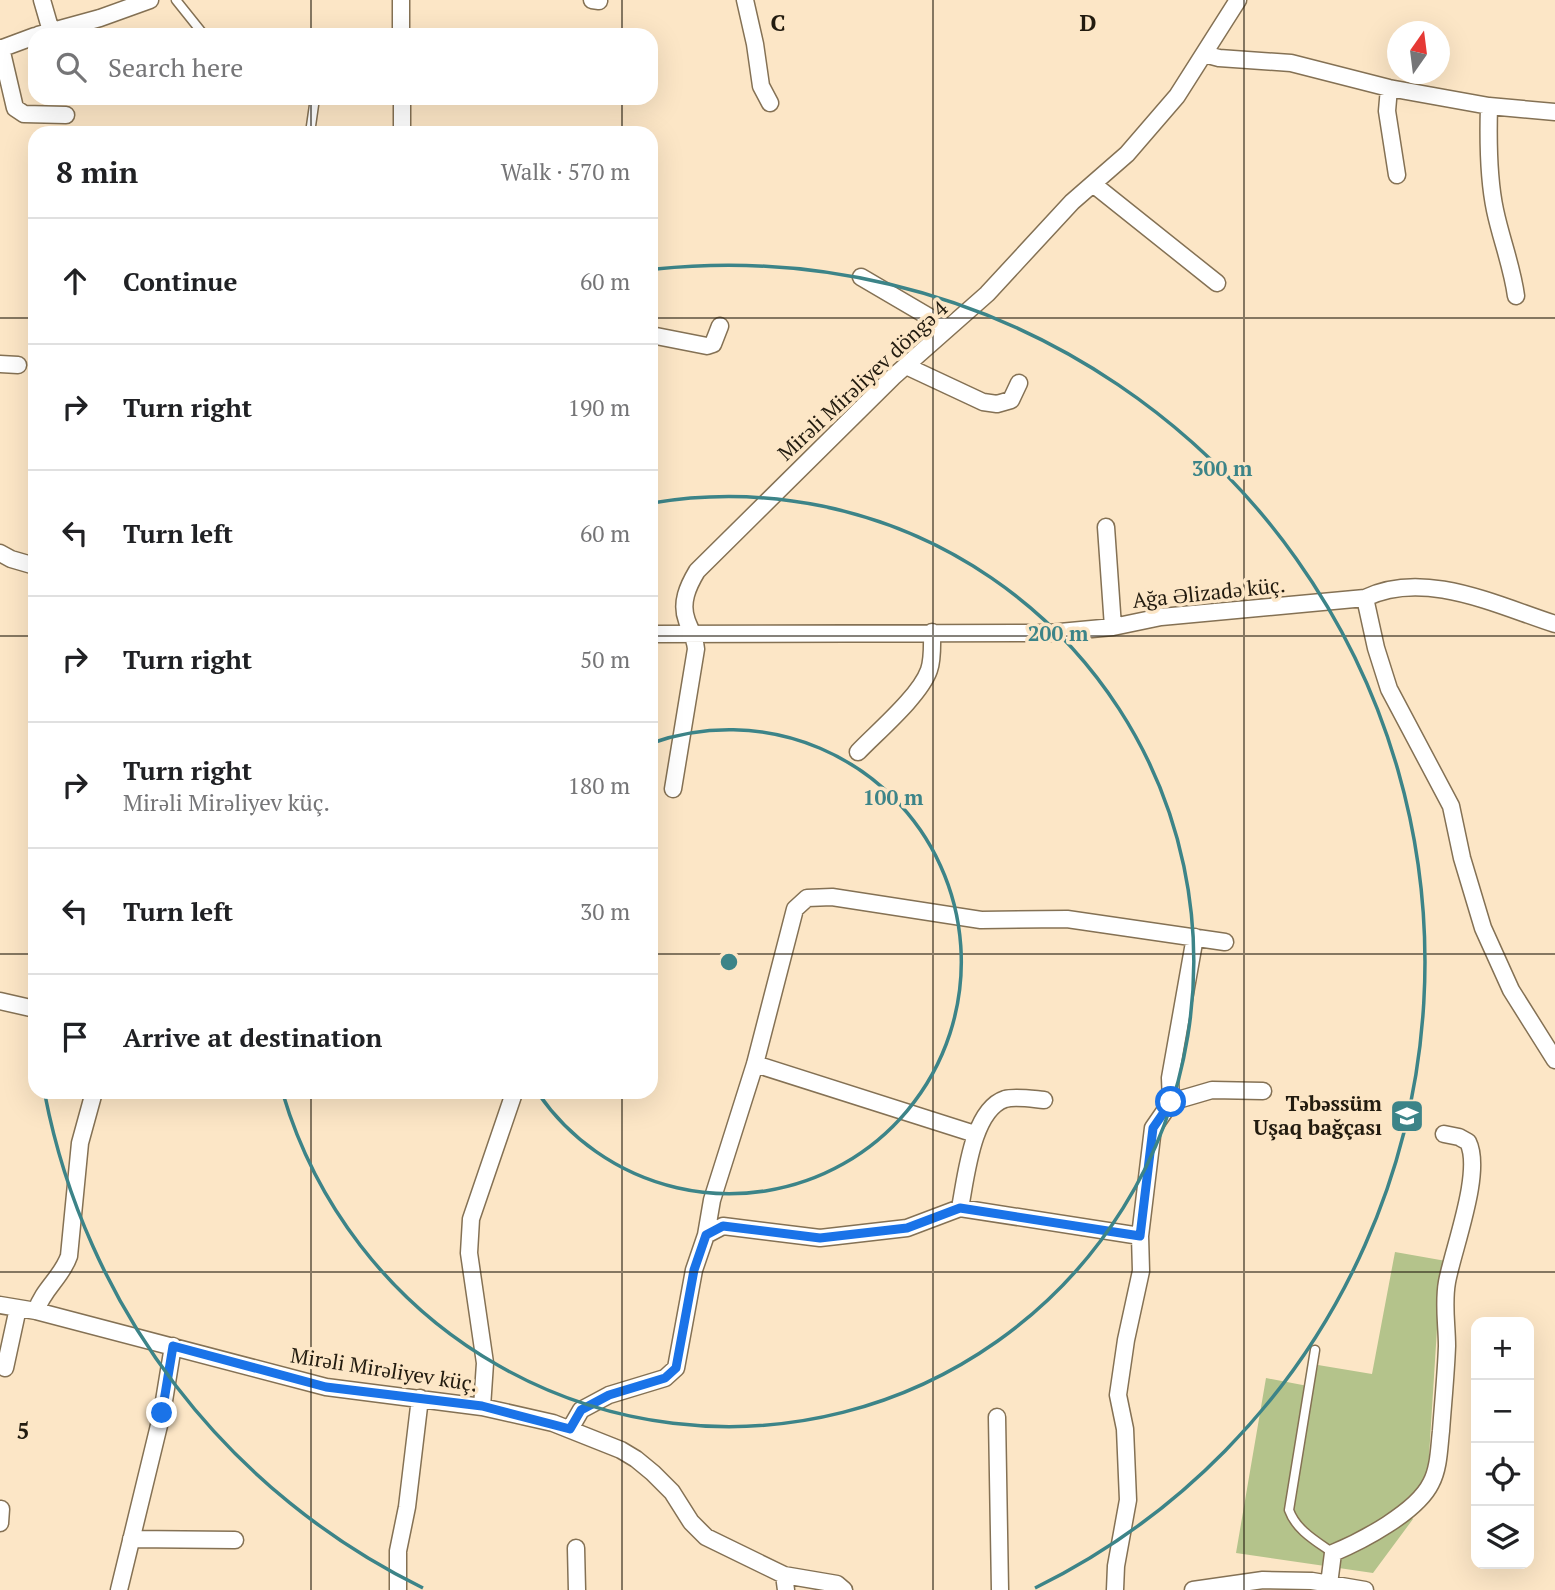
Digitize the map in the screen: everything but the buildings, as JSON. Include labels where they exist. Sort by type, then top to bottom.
[{"type":"street","points":[[41,28],[42,0]]},
{"type":"street","points":[[63,28],[150,0]]},
{"type":"street","points":[[401,0],[401,28]]},
{"type":"street","points":[[745,0],[761,86],[770,103]]},
{"type":"street","name":"Mirəli Mirəliyev döngə 4","points":[[673,789],[695,660],[695,641],[685,612],[685,601],[690,581],[697,570],[906,366],[987,294],[1072,202],[1127,154],[1177,96],[1238,0]]},
{"type":"street","points":[[28,39],[1,49],[15,108],[24,114],[65,116]]},
{"type":"street","points":[[1204,54],[1219,58],[1291,63],[1389,88],[1489,106],[1555,112]]},
{"type":"street","points":[[1389,88],[1387,111],[1397,175]]},
{"type":"street","points":[[402,105],[402,126]]},
{"type":"street","points":[[1489,106],[1490,170],[1495,211],[1512,267],[1516,296]]},
{"type":"street","points":[[1093,184],[1217,283]]},
{"type":"street","points":[[862,277],[948,328]]},
{"type":"street","points":[[658,336],[707,346],[713,344],[720,326]]},
{"type":"street","points":[[0,364],[18,365]]},
{"type":"street","points":[[906,366],[983,402],[998,404],[1011,400],[1019,383]]},
{"type":"street","points":[[1106,527],[1113,626]]},
{"type":"street","points":[[0,553],[28,564]]},
{"type":"street","name":"Ağa Əlizadə küç.","points":[[658,634],[1049,633],[1113,626],[1161,617],[1364,598],[1379,591],[1399,587],[1438,588],[1555,624]]},
{"type":"street","points":[[1364,598],[1389,689],[1451,806],[1462,858],[1487,938],[1511,990],[1555,1060]]},
{"type":"street","points":[[858,752],[916,692],[925,678],[930,667],[932,632]]},
{"type":"street","points":[[570,1429],[581,1410],[609,1395],[665,1378],[676,1368],[694,1270],[706,1235],[712,1200],[755,1064],[795,909],[807,898],[832,897],[981,919],[1067,919],[1225,942]]},
{"type":"street","points":[[1115,1590],[1116,1566],[1128,1500],[1125,1429],[1118,1395],[1126,1340],[1141,1271],[1140,1236],[1153,1128],[1171,1102],[1170,1078],[1195,937]]},
{"type":"street","points":[[0,1001],[28,1007]]},
{"type":"street","points":[[755,1064],[975,1134]]},
{"type":"street","points":[[1171,1102],[1212,1090],[1263,1091]]},
{"type":"street","points":[[36,1311],[45,1290],[65,1268],[69,1256],[80,1143],[92,1099]]},
{"type":"street","points":[[482,1406],[485,1363],[469,1254],[471,1219],[512,1099]]},
{"type":"street","points":[[960,1208],[975,1134],[987,1112],[1005,1099],[1044,1100]]},
{"type":"street","points":[[1329,1584],[1333,1553],[1362,1541],[1416,1503],[1426,1493],[1436,1471],[1446,1361],[1444,1304],[1464,1216],[1473,1158],[1468,1142],[1444,1134]]},
{"type":"street","points":[[706,1235],[723,1226],[820,1238],[907,1228],[960,1208],[1140,1236]]},
{"type":"street","name":"Mirəli Mirəliyev küç.","points":[[0,1306],[36,1311],[326,1387],[482,1406],[570,1429],[621,1450],[653,1473],[706,1537],[785,1582],[837,1584],[844,1590]]},
{"type":"street","points":[[5,1368],[18,1308]]},
{"type":"street","points":[[119,1590],[162,1413],[173,1346]]},
{"type":"street","points":[[398,1590],[398,1551],[407,1507],[419,1398]]},
{"type":"street","points":[[997,1417],[1000,1590]]},
{"type":"street","points":[[131,1539],[235,1540]]},
{"type":"street","points":[[576,1548],[577,1590]]},
{"type":"street","points":[[1193,1590],[1263,1580],[1329,1584],[1365,1590]]},
{"type":"lane","points":[[176,0],[198,28]]},
{"type":"lane","points":[[311,126],[314,105]]},
{"type":"lane","points":[[1315,1350],[1289,1510],[1292,1519],[1306,1534],[1333,1553]]},
{"type":"green space","points":[[1395,1252],[1446,1261],[1439,1297],[1428,1472],[1421,1485],[1401,1504],[1413,1519],[1373,1573],[1236,1553],[1266,1378],[1313,1387],[1318,1365],[1372,1374]]},
{"type":"place","name":"Təbəssüm Uşaq bağçası","points":[[1407,1116]]},
{"type":"route","points":[[162,1413],[173,1346],[326,1387],[482,1406],[570,1429],[581,1410],[609,1395],[665,1378],[676,1368],[694,1270],[706,1235],[723,1226],[820,1238],[907,1228],[960,1208],[1140,1236],[1153,1128],[1171,1102]]}]
